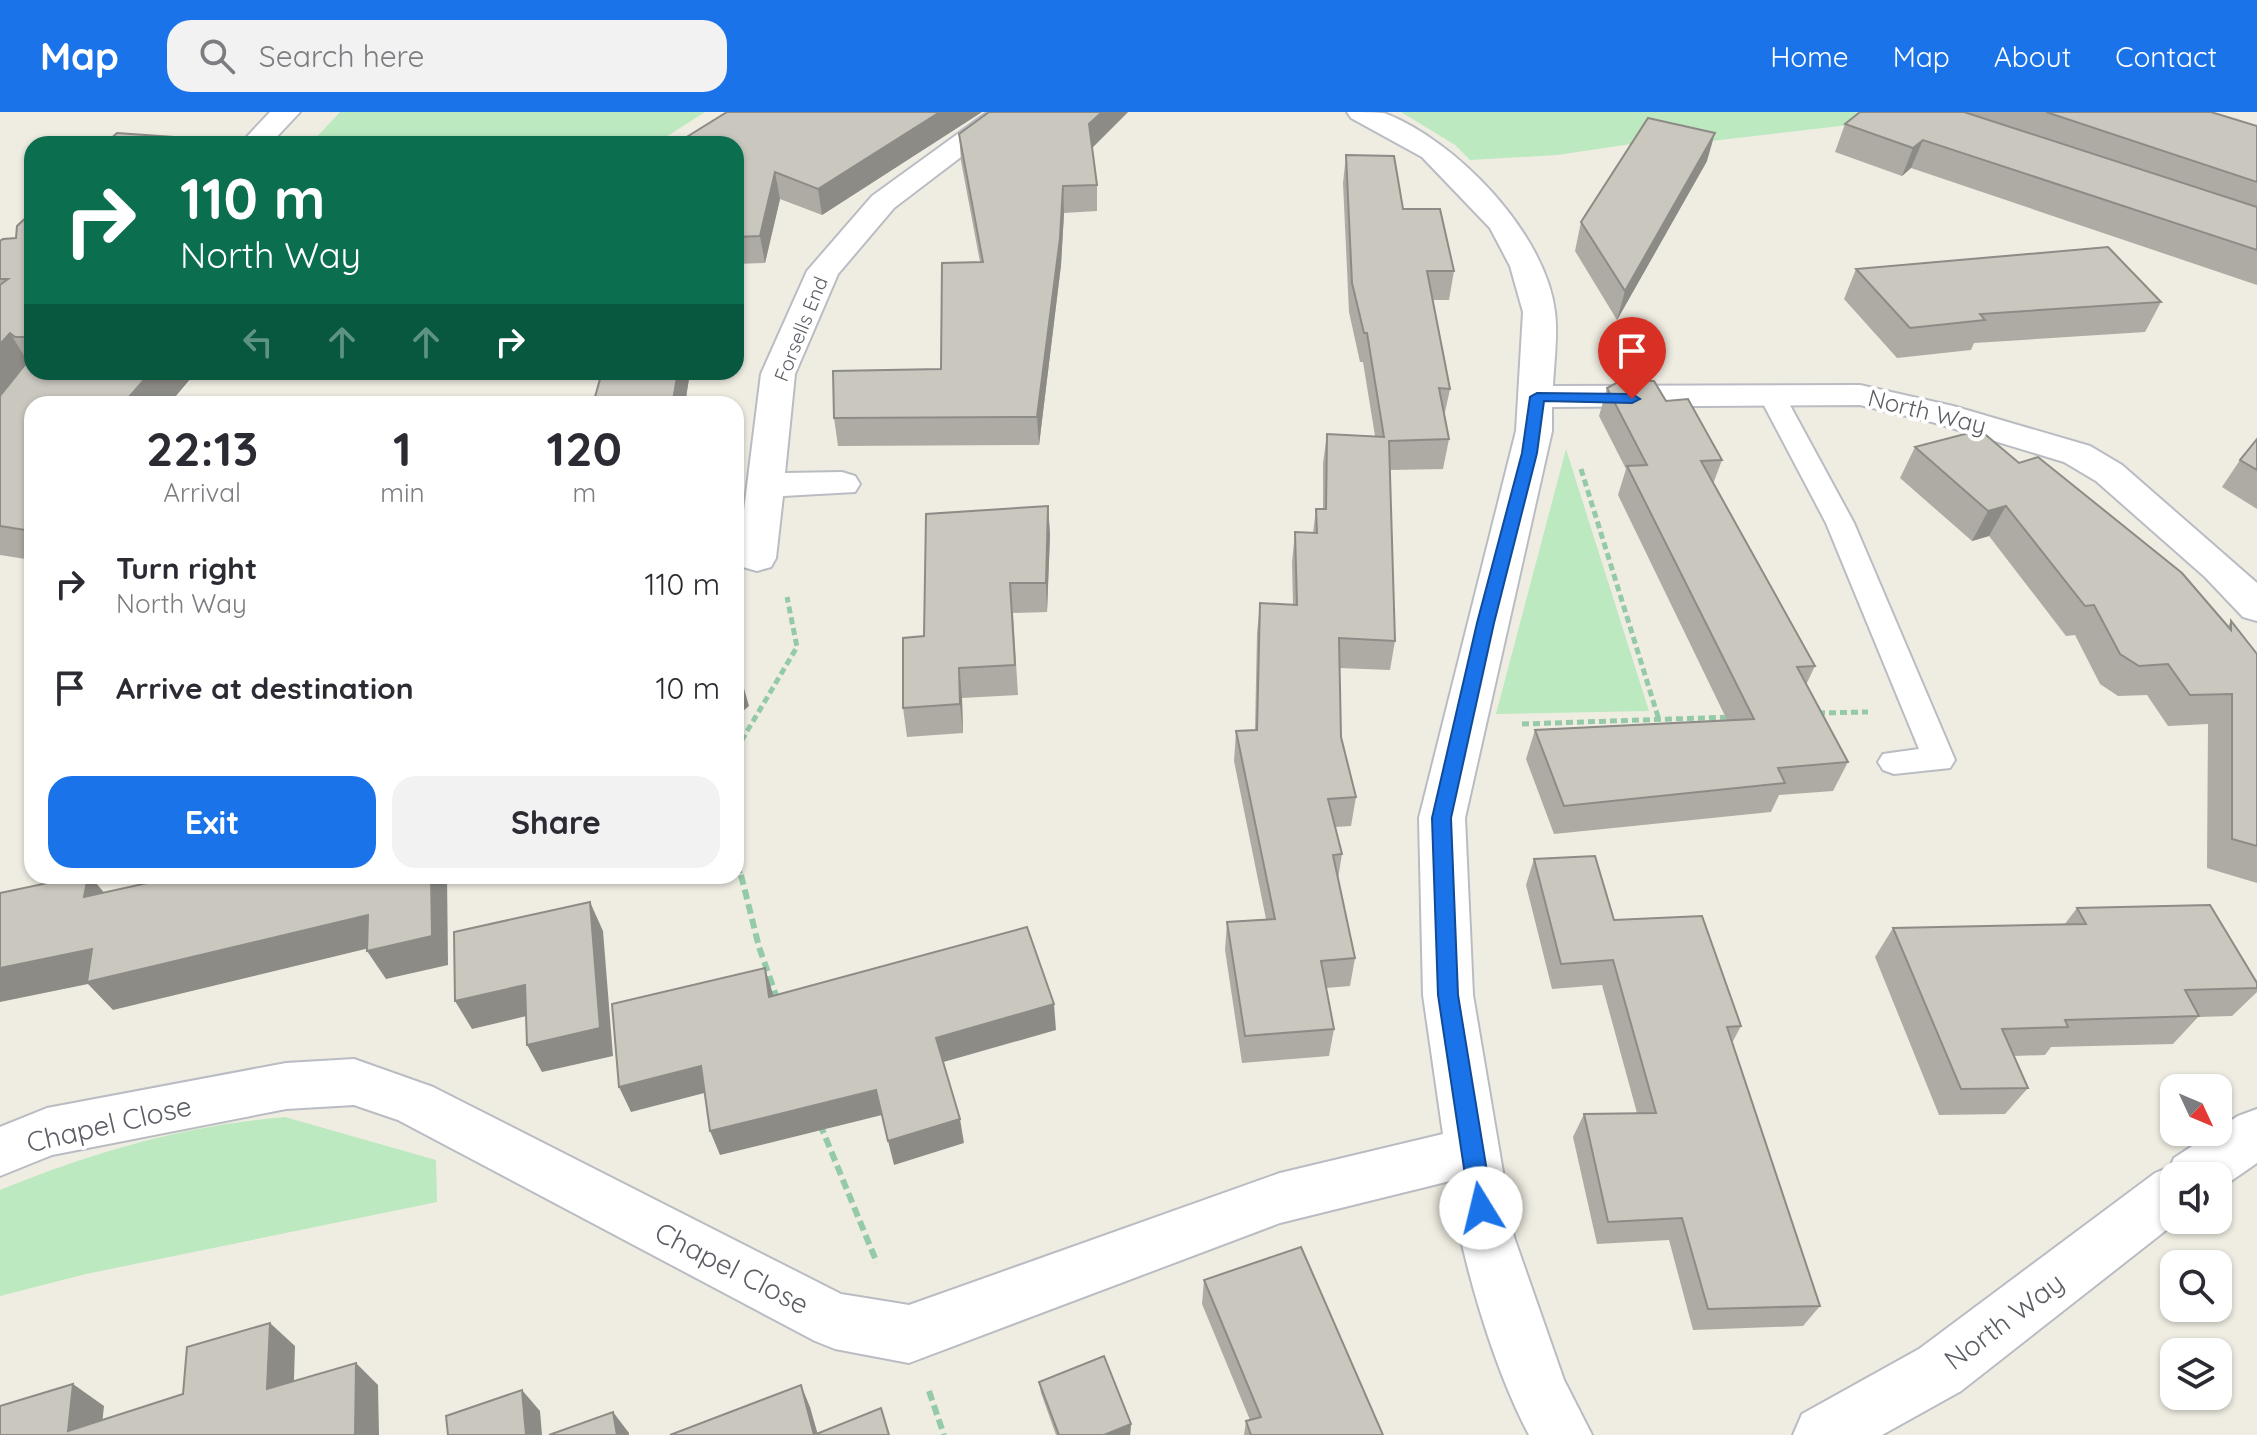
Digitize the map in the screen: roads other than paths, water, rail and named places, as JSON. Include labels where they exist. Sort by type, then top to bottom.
[{"type":"street","points":[[262,136],[286,112]]},
{"type":"street","name":"Forsells End","points":[[757,558],[778,374],[823,271],[883,202],[1006,112]]},
{"type":"street","points":[[1361,112],[1432,151],[1503,224],[1526,266],[1539,312],[1548,398],[1534,431],[1461,725],[1442,818],[1442,832],[1448,995],[1486,1237],[1540,1395],[1562,1435]]},
{"type":"street","name":"North Way","points":[[1548,398],[1860,395],[1941,413],[2077,454],[2109,473],[2219,568],[2257,607]]},
{"type":"street","points":[[765,485],[842,484]]},
{"type":"street","name":"Chapel Close","points":[[0,1152],[47,1132],[286,1086],[354,1082],[415,1103],[835,1321],[909,1334],[1280,1198],[1473,1151]]},
{"type":"street","points":[[2214,1162],[2257,1133]]},
{"type":"street","name":"North Way","points":[[1823,1435],[1940,1370],[2160,1202]]},
{"type":"lane","points":[[1772,396],[1840,523],[1939,760],[1894,762]]}]
